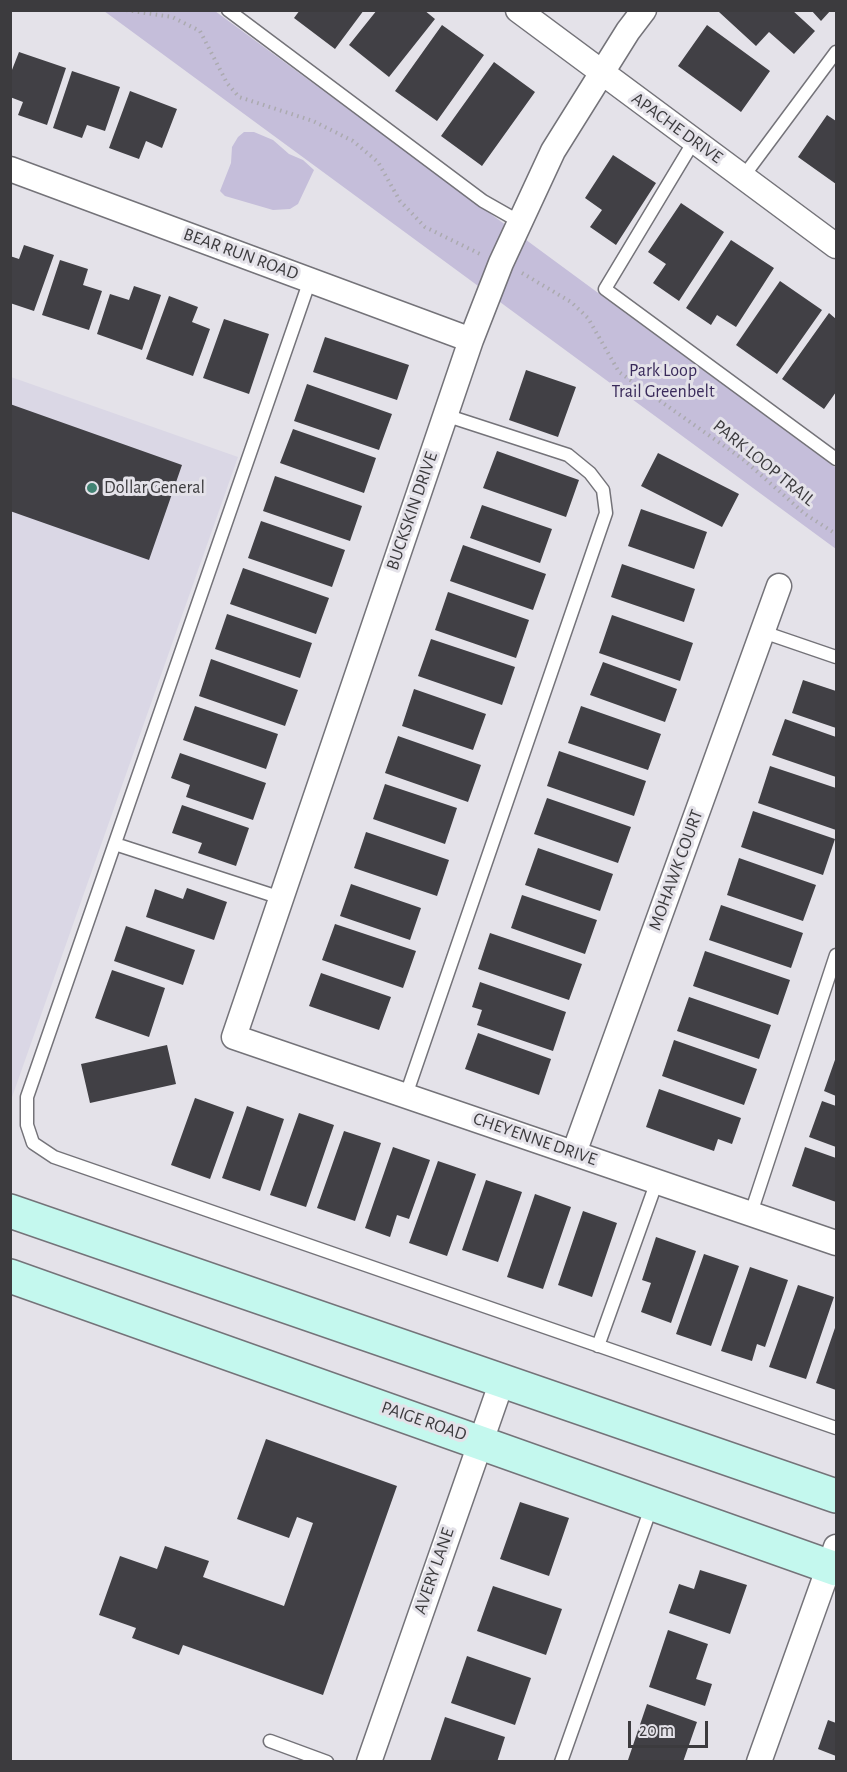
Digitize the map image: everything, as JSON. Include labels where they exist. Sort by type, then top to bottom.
[{"type":"main road","points":[[10,1211],[837,1496]]},
{"type":"main road","name":"PAIGE ROAD","points":[[10,1276],[653,1503],[834,1561]]},
{"type":"street","name":"APACHE DRIVE","points":[[518,10],[837,246]]},
{"type":"street","name":"BUCKSKIN DRIVE","points":[[234,1037],[471,340],[553,150],[644,10]]},
{"type":"street","name":"BEAR RUN ROAD","points":[[10,169],[471,340]]},
{"type":"street","name":"MOHAWK COURT","points":[[574,1153],[779,586]]},
{"type":"street","name":"CHEYENNE DRIVE","points":[[234,1037],[837,1243]]},
{"type":"street","name":"AVERY LANE","points":[[369,1761],[502,1381]]},
{"type":"street","points":[[759,1761],[834,1561]]},
{"type":"lane","points":[[228,10],[483,201],[520,222]]},
{"type":"lane","points":[[743,177],[837,52]]},
{"type":"lane","points":[[694,141],[604,289],[837,459]]},
{"type":"lane","points":[[310,280],[27,1097],[27,1125],[33,1143],[54,1157],[837,1428]]},
{"type":"lane","points":[[406,1095],[606,513],[603,490],[590,473],[568,455],[445,415]]},
{"type":"lane","points":[[763,632],[837,657]]},
{"type":"lane","points":[[115,844],[281,898]]},
{"type":"lane","points":[[751,1213],[837,956]]},
{"type":"lane","points":[[598,1346],[657,1181]]},
{"type":"lane","points":[[561,1761],[653,1503]]},
{"type":"lane","points":[[270,1742],[327,1761]]},
{"type":"path","points":[[126,10],[172,17],[200,31],[227,83],[239,97],[313,121],[353,141],[378,162],[400,201],[425,227],[485,256]]},
{"type":"path","name":"PARK LOOP TRAIL","points":[[518,270],[571,302],[588,318],[619,372],[744,460],[805,514],[837,534]]},
{"type":"shaded area","points":[[11,377],[238,457],[11,1100]]},
{"type":"green space","name":"Park Loop Trail Greenbelt","points":[[104,11],[215,11],[836,468],[836,549]]},
{"type":"green space","points":[[244,132],[254,132],[273,140],[289,154],[303,160],[314,170],[298,204],[290,209],[273,210],[225,196],[220,191],[231,163],[232,147]]},
{"type":"building","points":[[300,10],[364,10],[335,49],[294,18]]},
{"type":"building","points":[[377,10],[424,10],[435,19],[389,77],[349,45]]},
{"type":"building","points":[[721,10],[792,10],[815,31],[794,54],[769,32],[756,46],[719,12]]},
{"type":"building","points":[[811,10],[831,10],[821,21]]},
{"type":"building","points":[[442,25],[484,55],[437,121],[395,91]]},
{"type":"building","points":[[707,25],[770,71],[741,112],[678,66]]},
{"type":"building","points":[[19,52],[66,68],[47,125],[18,115],[23,102],[10,97],[10,75]]},
{"type":"building","points":[[494,62],[535,92],[482,166],[441,136]]},
{"type":"building","points":[[72,71],[120,87],[105,131],[87,125],[82,138],[53,128]]},
{"type":"building","points":[[130,91],[177,109],[162,148],[146,141],[139,159],[109,148]]},
{"type":"building","points":[[827,115],[836,121],[836,184],[798,157]]},
{"type":"building","points":[[613,155],[656,183],[616,245],[590,227],[602,210],[585,198]]},
{"type":"building","points":[[681,203],[724,232],[679,301],[653,283],[666,264],[648,252]]},
{"type":"building","points":[[731,240],[774,268],[736,327],[717,315],[711,325],[686,308]]},
{"type":"building","points":[[24,245],[54,255],[34,311],[10,303],[10,256],[19,259]]},
{"type":"building","points":[[60,260],[88,269],[83,285],[102,291],[89,330],[42,315]]},
{"type":"building","points":[[780,281],[822,310],[777,374],[736,345]]},
{"type":"building","points":[[134,286],[161,295],[142,350],[97,334],[110,294],[129,300]]},
{"type":"building","points":[[169,296],[198,307],[192,322],[210,329],[193,376],[146,359]]},
{"type":"building","points":[[829,313],[836,319],[836,392],[824,409],[782,379]]},
{"type":"building","points":[[224,319],[269,334],[249,394],[203,378]]},
{"type":"building","points":[[325,337],[409,365],[397,400],[313,372]]},
{"type":"building","points":[[526,370],[576,387],[558,437],[509,420]]},
{"type":"building","points":[[307,384],[392,414],[379,450],[294,421]]},
{"type":"building","name":"Dollar General","points":[[10,404],[182,465],[149,560],[10,511]]},
{"type":"building","points":[[293,429],[376,458],[364,493],[280,463]]},
{"type":"building","points":[[497,451],[579,480],[566,517],[483,488]]},
{"type":"building","points":[[658,453],[739,494],[722,527],[641,486]]},
{"type":"building","points":[[275,476],[362,506],[350,541],[263,511]]},
{"type":"building","points":[[482,505],[552,529],[540,563],[470,538]]},
{"type":"building","points":[[641,509],[707,532],[694,569],[628,546]]},
{"type":"building","points":[[261,521],[345,550],[332,587],[248,558]]},
{"type":"building","points":[[463,545],[546,574],[533,610],[450,581]]},
{"type":"building","points":[[622,564],[695,589],[684,622],[611,597]]},
{"type":"building","points":[[243,568],[329,598],[316,634],[230,604]]},
{"type":"building","points":[[448,592],[529,620],[516,658],[435,630]]},
{"type":"building","points":[[227,614],[312,643],[300,678],[215,649]]},
{"type":"building","points":[[612,615],[693,643],[680,681],[599,653]]},
{"type":"building","points":[[431,639],[515,667],[502,705],[418,676]]},
{"type":"building","points":[[211,659],[298,690],[285,726],[199,696]]},
{"type":"building","points":[[603,662],[677,689],[665,722],[590,695]]},
{"type":"building","points":[[803,680],[836,691],[836,728],[792,713]]},
{"type":"building","points":[[414,689],[486,714],[473,750],[402,726]]},
{"type":"building","points":[[195,706],[278,734],[266,769],[183,740]]},
{"type":"building","points":[[581,706],[661,734],[648,770],[568,743]]},
{"type":"building","points":[[785,719],[836,737],[836,777],[772,755]]},
{"type":"building","points":[[398,736],[481,765],[468,802],[385,773]]},
{"type":"building","points":[[559,751],[646,781],[634,816],[547,786]]},
{"type":"building","points":[[180,753],[266,783],[253,820],[186,797],[190,785],[171,778]]},
{"type":"building","points":[[770,766],[836,788],[836,830],[758,803]]},
{"type":"building","points":[[385,784],[457,808],[445,844],[373,819]]},
{"type":"building","points":[[547,798],[631,827],[618,863],[534,834]]},
{"type":"building","points":[[182,805],[249,828],[236,866],[198,853],[202,843],[172,833]]},
{"type":"building","points":[[753,811],[835,839],[823,875],[741,847]]},
{"type":"building","points":[[366,832],[449,860],[437,896],[354,868]]},
{"type":"building","points":[[538,848],[613,874],[600,911],[525,885]]},
{"type":"building","points":[[739,858],[816,885],[803,921],[727,895]]},
{"type":"building","points":[[351,884],[421,908],[410,940],[340,916]]},
{"type":"building","points":[[187,888],[227,902],[214,940],[146,917],[155,889],[183,899]]},
{"type":"building","points":[[522,895],[597,920],[585,954],[511,928]]},
{"type":"building","points":[[721,905],[803,933],[791,968],[709,940]]},
{"type":"building","points":[[335,924],[416,951],[403,988],[322,960]]},
{"type":"building","points":[[126,926],[195,950],[183,985],[114,961]]},
{"type":"building","points":[[490,933],[582,964],[569,1000],[478,969]]},
{"type":"building","points":[[705,951],[790,980],[778,1015],[693,986]]},
{"type":"building","points":[[112,970],[165,988],[149,1037],[95,1018]]},
{"type":"building","points":[[321,973],[391,997],[379,1030],[309,1006]]},
{"type":"building","points":[[480,982],[566,1012],[553,1051],[477,1025],[482,1010],[472,1007]]},
{"type":"building","points":[[689,997],[771,1025],[759,1059],[677,1031]]},
{"type":"building","points":[[478,1033],[551,1059],[539,1095],[465,1069]]},
{"type":"building","points":[[674,1040],[757,1069],[744,1105],[662,1076]]},
{"type":"building","points":[[167,1045],[176,1084],[90,1103],[81,1064]]},
{"type":"building","points":[[836,1057],[836,1096],[824,1091]]},
{"type":"building","points":[[659,1089],[741,1118],[732,1144],[718,1139],[714,1151],[646,1127]]},
{"type":"building","points":[[195,1098],[234,1112],[210,1179],[171,1165]]},
{"type":"building","points":[[822,1101],[836,1106],[836,1147],[809,1137]]},
{"type":"building","points":[[247,1106],[284,1119],[260,1191],[222,1178]]},
{"type":"building","points":[[299,1113],[334,1125],[306,1207],[270,1195]]},
{"type":"building","points":[[344,1131],[381,1143],[355,1221],[317,1208]]},
{"type":"building","points":[[393,1147],[430,1160],[409,1219],[397,1215],[390,1237],[365,1228]]},
{"type":"building","points":[[805,1147],[836,1158],[836,1202],[792,1186]]},
{"type":"building","points":[[438,1161],[476,1174],[447,1256],[409,1243]]},
{"type":"building","points":[[486,1180],[522,1192],[498,1262],[462,1250]]},
{"type":"building","points":[[535,1194],[571,1207],[543,1289],[507,1277]]},
{"type":"building","points":[[583,1211],[617,1223],[592,1297],[558,1285]]},
{"type":"building","points":[[656,1237],[696,1251],[671,1323],[641,1312],[651,1283],[642,1280]]},
{"type":"building","points":[[704,1254],[739,1266],[711,1346],[676,1334]]},
{"type":"building","points":[[750,1267],[788,1280],[765,1347],[757,1344],[752,1361],[721,1351]]},
{"type":"building","points":[[798,1285],[834,1297],[806,1379],[769,1367]]},
{"type":"building","points":[[836,1325],[836,1390],[816,1383]]},
{"type":"building","points":[[266,1439],[397,1486],[323,1695],[183,1645],[179,1655],[132,1638],[136,1628],[99,1615],[120,1556],[157,1569],[165,1546],[209,1561],[203,1577],[284,1606],[313,1523],[297,1517],[289,1538],[237,1519]]},
{"type":"building","points":[[520,1502],[569,1518],[549,1576],[500,1559]]},
{"type":"building","points":[[700,1570],[747,1585],[730,1634],[669,1613],[679,1584],[694,1589]]},
{"type":"building","points":[[493,1586],[562,1609],[546,1655],[477,1631]]},
{"type":"building","points":[[668,1630],[708,1644],[696,1679],[712,1684],[705,1706],[649,1687]]},
{"type":"building","points":[[467,1656],[531,1678],[515,1725],[451,1703]]},
{"type":"building","points":[[647,1704],[697,1722],[683,1762],[628,1760]]},
{"type":"building","points":[[445,1717],[505,1737],[497,1762],[430,1762]]},
{"type":"building","points":[[828,1720],[836,1723],[836,1756],[818,1749]]},
{"type":"place","name":"Dollar General","points":[[92,488]]}]
